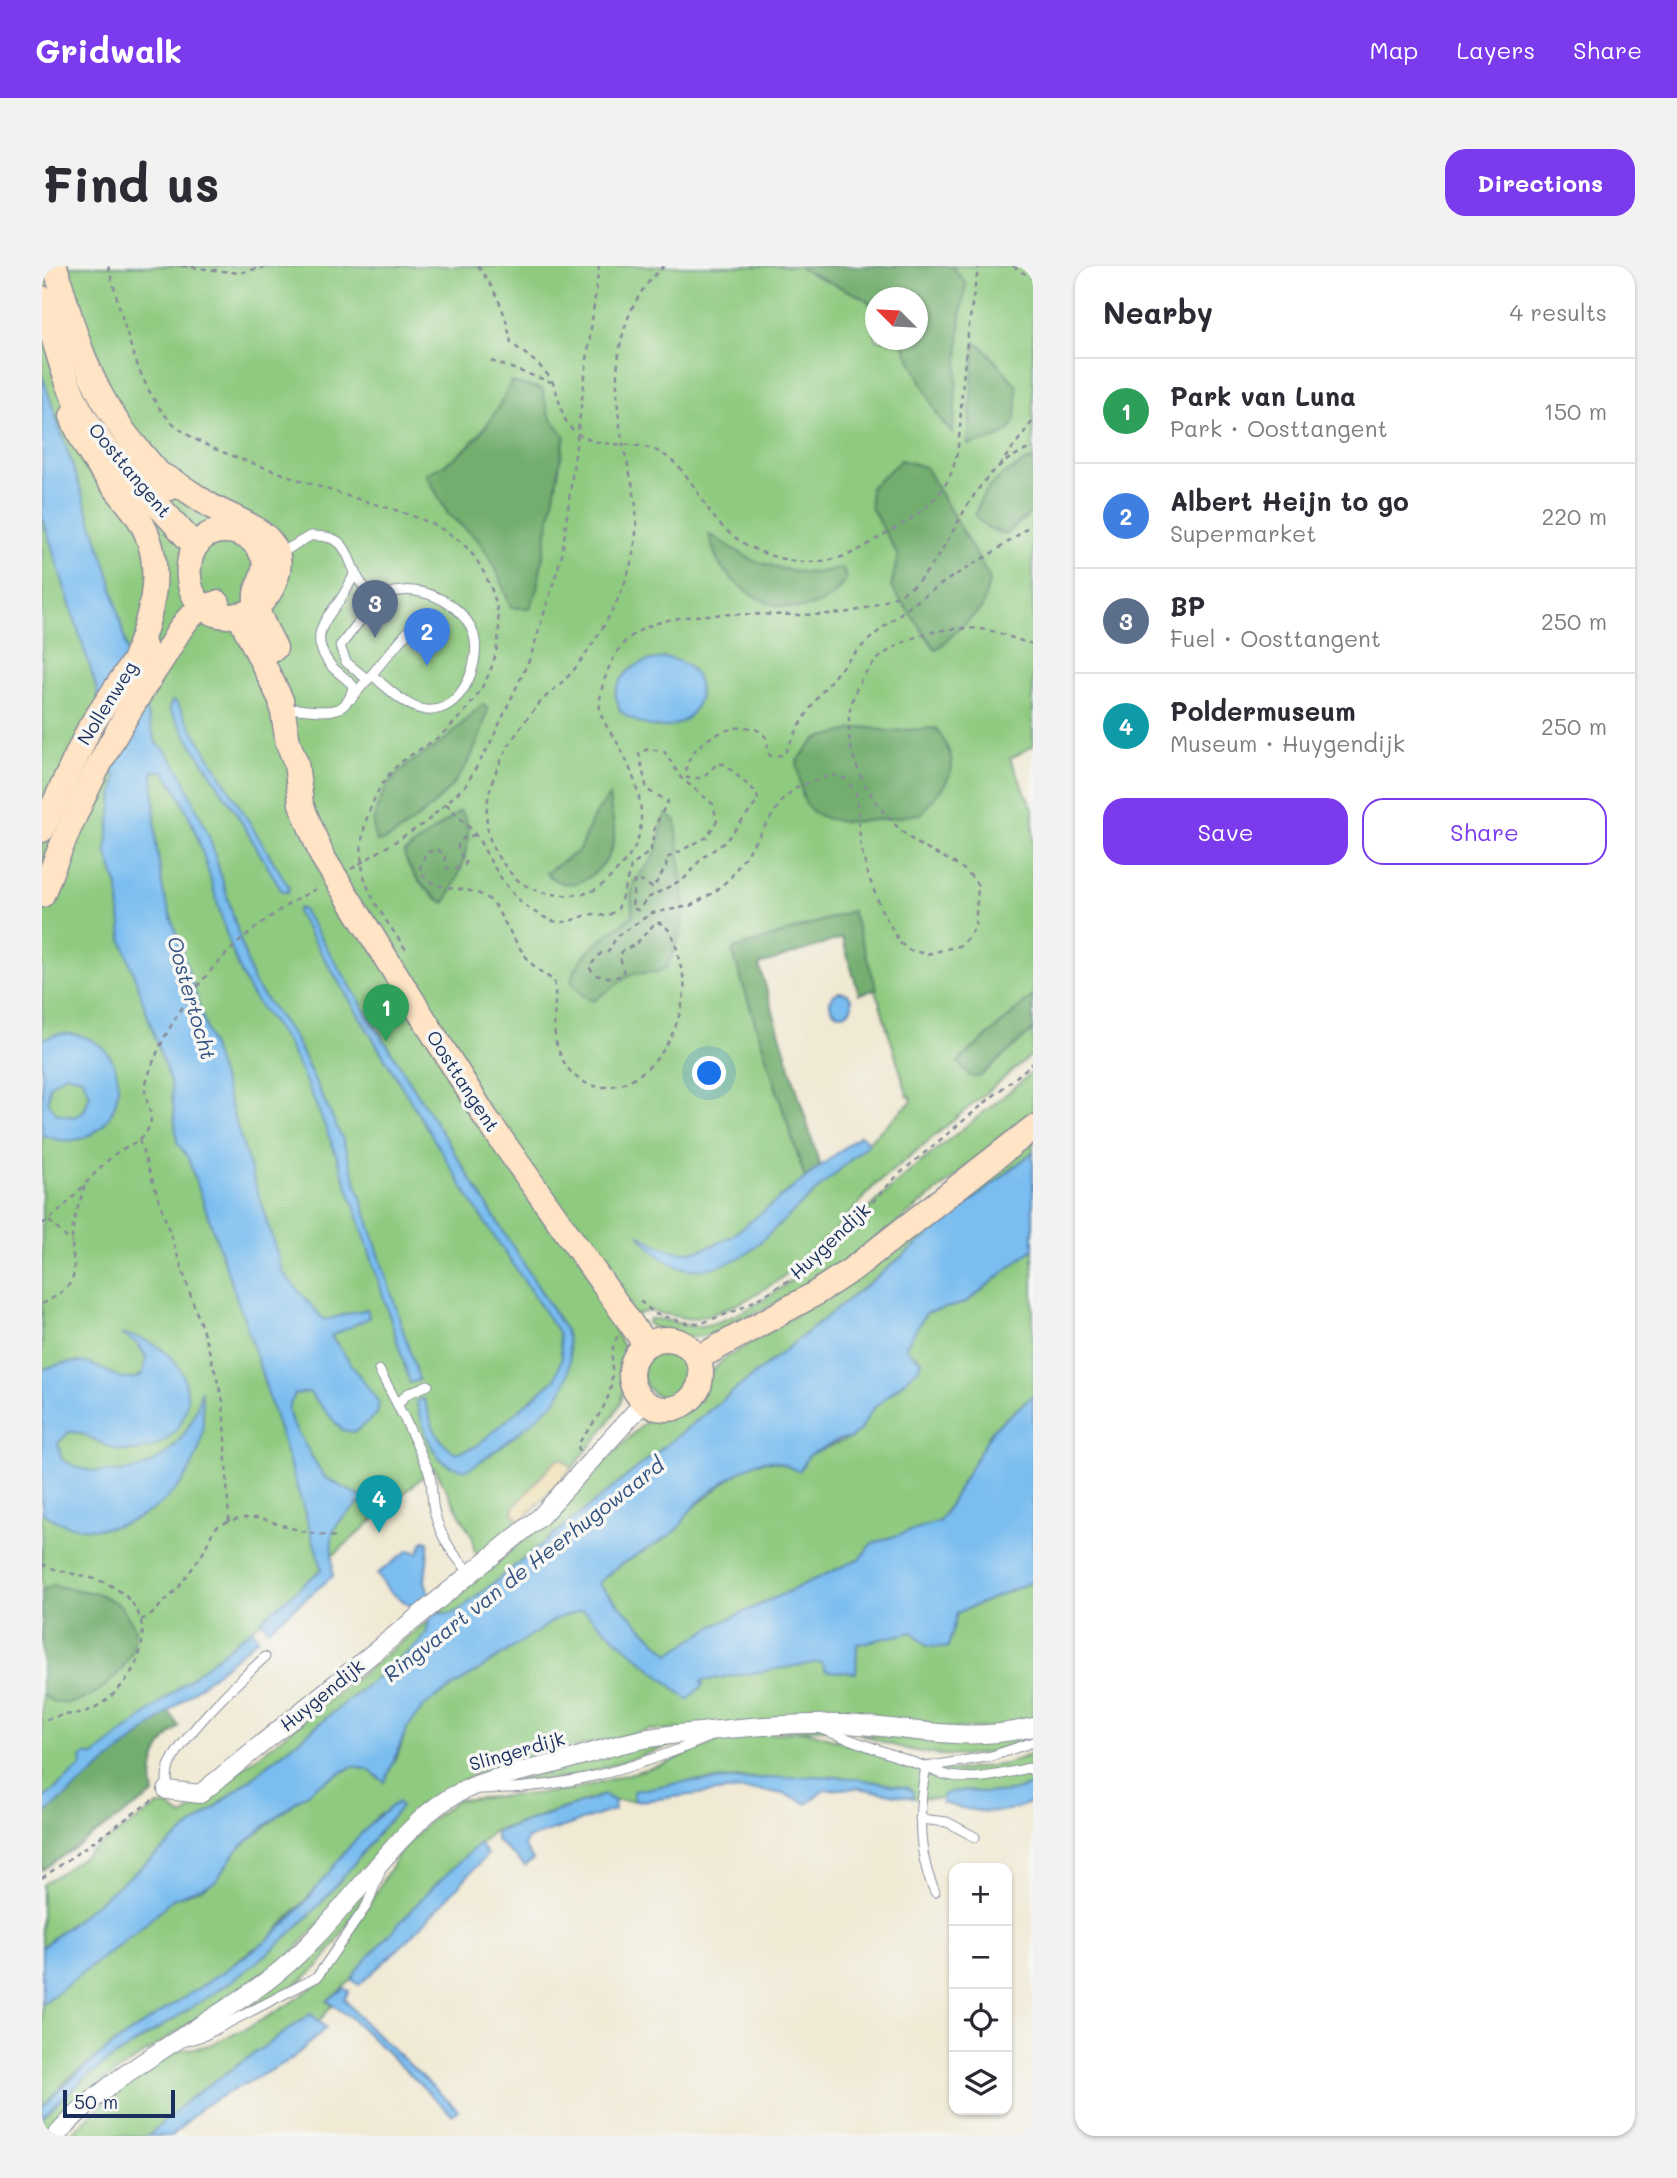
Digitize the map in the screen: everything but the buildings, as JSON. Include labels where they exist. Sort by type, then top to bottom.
[{"type":"main road","name":"Oosttangent","points":[[55,266],[80,348],[98,391],[119,425],[183,499],[232,524]]},
{"type":"main road","name":"Oosttangent","points":[[42,298],[71,389],[84,417],[111,453],[195,547]]},
{"type":"main road","name":"Oosttangent","points":[[71,389],[67,404],[83,445],[95,466],[135,512],[151,548],[155,601],[135,658]]},
{"type":"main road","points":[[232,524],[262,552],[265,573],[251,604]]},
{"type":"main road","points":[[232,524],[261,530],[269,538],[277,557],[273,586],[251,604],[201,602],[188,568],[195,547],[232,524]]},
{"type":"main road","name":"Nollenweg","points":[[42,830],[90,727],[135,658],[201,602]]},
{"type":"main road","name":"Nollenweg","points":[[42,895],[74,812],[100,758],[201,602]]},
{"type":"main road","name":"Oosttangent","points":[[251,604],[283,663],[297,709],[296,763],[306,822],[335,879],[486,1118],[639,1335]]},
{"type":"main road","name":"Oosttangent","points":[[251,604],[281,700],[288,743],[296,763]]},
{"type":"main road","name":"Huygendijk","points":[[698,1358],[802,1301],[854,1268],[1033,1128]]},
{"type":"main road","points":[[639,1335],[655,1340],[675,1339],[684,1343],[698,1358],[702,1379],[692,1398],[684,1405],[664,1409],[644,1402],[631,1378],[639,1335]]},
{"type":"street","name":"Huygendijk","points":[[167,1790],[200,1794],[472,1574],[540,1517],[644,1402]]},
{"type":"street","name":"Slingerdijk","points":[[57,2136],[104,2090],[267,1981],[305,1950],[427,1814],[461,1789],[496,1776],[559,1762],[617,1744],[668,1735],[810,1724],[852,1725],[968,1737],[1033,1727]]},
{"type":"lane","points":[[277,557],[299,539],[321,536],[337,540],[349,552],[362,584],[377,599]]},
{"type":"lane","points":[[351,699],[353,686],[331,666],[319,644],[318,636],[321,624],[340,600],[356,571]]},
{"type":"lane","points":[[396,589],[425,591],[456,611],[468,623],[475,640],[474,666],[455,700],[439,708],[426,710],[411,705],[346,662],[340,646],[377,599],[396,589]]},
{"type":"lane","points":[[297,709],[333,710],[345,706],[409,630],[415,629],[430,638]]},
{"type":"lane","points":[[379,1370],[398,1404],[430,1475],[434,1510],[442,1536],[472,1574]]},
{"type":"lane","points":[[398,1404],[407,1394],[428,1385]]},
{"type":"lane","points":[[167,1790],[167,1773],[175,1755],[233,1686],[265,1657]]},
{"type":"lane","points":[[810,1724],[944,1776],[966,1779],[1031,1768]]},
{"type":"lane","points":[[461,1789],[517,1789],[590,1779],[675,1751],[723,1731]]},
{"type":"lane","points":[[926,1767],[992,1756],[1033,1742]]},
{"type":"lane","points":[[926,1767],[919,1803],[920,1819],[927,1875],[935,1892]]},
{"type":"lane","points":[[920,1819],[947,1822],[975,1837]]},
{"type":"lane","points":[[167,2047],[204,2036],[317,1977],[367,1905],[386,1857]]},
{"type":"path","points":[[108,266],[139,364],[156,402],[176,426],[216,450],[397,511],[444,531],[475,557],[491,589],[499,619],[499,647],[489,676],[478,696],[444,732],[411,754],[388,775],[369,814],[361,863]]},
{"type":"path","points":[[182,266],[239,273],[268,266]]},
{"type":"path","points":[[478,266],[497,292],[511,343],[540,364],[552,382],[564,418],[578,434],[624,447],[641,444],[672,461],[724,529],[755,550],[800,561],[851,554],[924,510],[951,473],[958,439],[971,304],[979,266]]},
{"type":"path","points":[[42,1224],[113,1156],[139,1140],[151,1121],[144,1087],[155,1060],[176,1020],[201,984],[230,952],[294,899],[335,879],[425,823],[466,785],[490,744],[531,656],[562,555],[599,266]]},
{"type":"path","points":[[664,266],[645,282],[622,331],[618,377],[624,447],[637,501],[635,543],[619,600],[573,671],[539,704],[517,735],[499,763],[490,790],[489,829],[496,854],[513,877],[551,895],[590,892],[603,884],[631,856],[638,836],[642,812],[639,790],[632,770],[602,718],[599,707],[616,653],[630,635],[641,626],[712,615],[842,614],[894,597],[913,586],[940,555],[968,502],[1033,421]]},
{"type":"path","points":[[1013,266],[1033,279]]},
{"type":"path","points":[[491,361],[552,382]]},
{"type":"path","points":[[997,468],[1033,448]]},
{"type":"path","points":[[446,804],[475,835],[511,893],[544,917],[564,923],[588,914],[598,913],[606,918],[615,915],[631,867],[651,850],[656,826],[668,801],[647,790],[638,761],[640,751],[661,749],[681,778],[713,804],[717,821],[707,836],[667,858],[666,867],[653,888],[637,879],[634,882],[631,903],[632,908],[638,910],[648,898],[685,878],[702,858],[725,842],[758,801],[757,793],[724,764],[717,764],[702,778],[687,778],[689,765],[704,741],[726,730],[758,731],[766,737],[767,753],[770,756],[783,755],[816,695],[856,651],[891,620],[940,585],[1000,550],[1033,522]]},
{"type":"path","points":[[475,835],[463,838],[458,845],[459,853],[466,860],[465,865],[455,869],[447,868],[444,854],[439,850],[426,852],[421,868],[423,876],[444,890],[468,890],[490,900],[519,951],[528,962],[554,980],[555,1039],[572,1075],[590,1086],[621,1086],[651,1065],[663,1052],[673,1032],[683,1000],[683,972],[669,930],[660,922],[652,924],[635,945],[623,950],[620,956],[624,974],[614,978],[595,975],[589,969],[590,964],[601,953],[608,952],[617,936],[652,913],[690,906],[708,898],[724,885],[784,798],[816,779],[831,775],[846,779],[856,793],[861,848],[867,872],[881,909],[900,943],[909,950],[927,954],[962,945],[975,928],[978,886],[964,869],[910,838],[872,798],[863,784],[850,745],[847,729],[851,703],[858,684],[880,656],[909,640],[936,631],[985,630],[1033,644]]},
{"type":"path","name":"Huygendijk","points":[[639,1335],[643,1315],[654,1314],[685,1323],[702,1323],[740,1309],[788,1281],[843,1233],[899,1174],[1033,1063]]},
{"type":"path","points":[[139,1140],[209,1350],[223,1401],[229,1522]]},
{"type":"path","points":[[42,1304],[60,1294],[73,1280],[76,1265],[72,1242],[73,1226],[86,1182]]},
{"type":"path","points":[[49,1220],[72,1242]]},
{"type":"path","points":[[582,1473],[578,1444],[603,1408],[611,1387],[615,1340],[639,1335]]},
{"type":"path","points":[[141,1620],[150,1615],[179,1587],[203,1553],[214,1529],[229,1522],[260,1518],[307,1532],[336,1537]]},
{"type":"path","points":[[42,1564],[62,1573],[104,1582],[118,1590],[127,1597],[141,1620],[144,1639],[137,1664],[117,1689],[94,1708],[51,1716],[42,1721]]},
{"type":"path","points":[[42,1878],[167,1790]]},
{"type":"green space","points":[[42,266],[1033,266],[1033,746],[1010,759],[1033,809],[1033,996],[958,1062],[979,1077],[1033,1030],[1033,1054],[874,1186],[839,1227],[779,1280],[742,1302],[710,1315],[690,1319],[648,1311],[638,1314],[615,1332],[626,1352],[623,1391],[617,1410],[572,1468],[566,1462],[521,1522],[479,1559],[474,1550],[473,1538],[434,1467],[321,1566],[322,1570],[42,1806]],"holes":[[[852,911],[908,1097],[911,1096],[912,1101],[748,1253],[781,1204],[779,1198],[805,1178],[732,950]]]},
{"type":"green space","points":[[801,266],[952,266],[966,284],[961,315],[953,434],[939,418],[906,350],[928,350],[928,287],[865,287],[865,299],[801,269]]},
{"type":"green space","points":[[975,342],[985,349],[1017,386],[1017,402],[1014,423],[1010,429],[995,438],[968,445]]},
{"type":"green space","points":[[511,382],[542,389],[549,415],[565,436],[537,589],[530,608],[511,608],[495,566],[478,540],[448,514],[426,474],[455,458],[478,437]]},
{"type":"green space","points":[[1033,459],[1033,511],[1005,535],[987,528],[975,516],[983,496],[996,480]]},
{"type":"green space","points":[[901,460],[925,467],[990,579],[982,608],[936,650],[891,587],[898,556],[871,507],[870,488]]},
{"type":"green space","points":[[709,534],[754,561],[791,571],[813,573],[843,568],[846,579],[834,594],[818,604],[802,608],[771,603],[756,597],[730,577],[718,561]]},
{"type":"green space","points":[[483,704],[488,709],[483,728],[469,760],[450,788],[425,812],[394,835],[377,842],[374,833],[376,812],[391,781],[406,766],[452,734]]},
{"type":"green space","points":[[863,727],[889,731],[936,728],[945,743],[952,765],[946,782],[921,814],[843,821],[827,819],[806,804],[797,761],[816,739]]},
{"type":"green space","points":[[609,796],[614,840],[605,862],[588,878],[577,882],[556,881],[546,873],[579,850],[594,816]]},
{"type":"green space","points":[[460,811],[466,820],[467,843],[460,870],[445,903],[420,882],[404,853]]},
{"type":"green space","points":[[666,814],[676,821],[684,901],[682,928],[668,966],[658,972],[632,974],[593,1001],[581,994],[571,981],[575,970],[596,943],[633,915],[631,900],[634,881],[653,857]]},
{"type":"green space","points":[[852,911],[877,989],[859,994],[842,938],[759,965],[820,1166],[805,1178],[732,950]]},
{"type":"green space","points":[[1033,996],[1033,1030],[979,1077],[970,1076],[958,1062]]},
{"type":"green space","points":[[1033,1071],[1033,1114],[897,1223],[827,1273],[790,1295],[704,1336],[677,1336],[647,1323],[649,1319],[657,1319],[703,1326],[737,1314],[761,1301],[807,1267],[906,1175]]},
{"type":"green space","points":[[1033,1136],[1033,1152],[461,1609],[452,1614],[437,1613],[548,1520],[642,1425],[654,1418],[671,1417],[687,1410],[700,1398],[710,1373],[723,1360],[796,1315]]},
{"type":"green space","points":[[1033,1249],[1033,1396],[993,1429],[940,1521],[871,1544],[862,1558],[714,1626],[669,1655],[598,1584],[616,1568],[676,1530],[693,1508],[748,1467],[770,1461],[793,1469],[803,1466],[808,1455],[853,1436],[869,1413],[905,1381],[922,1360],[906,1350],[906,1346],[926,1313],[965,1303]]},
{"type":"green space","points":[[666,1351],[682,1358],[689,1374],[682,1390],[666,1397],[650,1390],[643,1374],[650,1358]]},
{"type":"green space","points":[[1033,1581],[1033,1721],[1001,1728],[648,1730],[480,1771],[442,1792],[287,1958],[96,2086],[47,2136],[42,2136],[42,2118],[65,2095],[115,2056],[222,1988],[270,1951],[310,1911],[401,1806],[378,1815],[332,1871],[269,1939],[237,1960],[223,1974],[125,2036],[69,2078],[42,2107],[42,2004],[136,1932],[174,1898],[206,1887],[237,1850],[315,1786],[353,1766],[369,1770],[380,1779],[397,1757],[407,1728],[425,1705],[558,1618],[583,1609],[619,1641],[700,1681],[821,1661],[826,1671],[857,1644],[913,1632],[927,1646],[957,1613]]},
{"type":"green space","points":[[52,1585],[99,1594],[119,1604],[135,1627],[134,1644],[125,1665],[105,1686],[79,1701],[54,1701],[42,1694],[42,1591]]},
{"type":"green space","points":[[429,1620],[426,1634],[417,1645],[42,1947],[42,1885],[158,1806],[169,1806],[182,1817]]},
{"type":"green space","points":[[169,1711],[179,1727],[165,1741],[156,1757],[152,1775],[154,1794],[42,1870],[42,1816]]},
{"type":"green space","points":[[807,1731],[885,1755],[923,1771],[953,1771],[1005,1764],[1033,1754],[1033,1785],[1004,1793],[956,1791],[943,1799],[913,1798],[913,1792],[908,1788],[854,1778],[742,1778],[684,1782],[634,1791],[635,1801],[615,1801],[604,1795],[492,1832],[426,1894],[356,1971],[352,1980],[327,2001],[332,2006],[319,2021],[311,2014],[190,2098],[162,2136],[69,2136],[119,2090],[161,2059],[177,2051],[209,2045],[242,2031],[282,2008],[318,1982],[331,1969],[398,1855],[429,1821],[457,1800],[569,1791],[664,1764],[728,1737]]},
{"type":"green space","points":[[859,1733],[951,1743],[1033,1737],[990,1752],[946,1755],[902,1748]]},
{"type":"green space","points":[[688,1740],[579,1776],[505,1784],[627,1747]]},
{"type":"green space","points":[[374,1880],[341,1935],[318,1966],[297,1984],[220,2024]]},
{"type":"sand","points":[[561,1458],[572,1468],[521,1522],[513,1513],[514,1507],[555,1461]]},
{"type":"water","name":"Oostertocht","points":[[42,375],[110,577],[126,646],[156,743],[165,750],[181,773],[209,836],[253,982],[294,1037],[342,1138],[419,1380],[410,1383],[357,1213],[309,1089],[285,1041],[248,988],[236,961],[192,822],[164,771],[153,771],[156,843],[163,891],[283,1273],[324,1320],[367,1309],[369,1318],[331,1336],[379,1403],[377,1414],[355,1432],[342,1430],[309,1392],[295,1394],[288,1409],[292,1423],[324,1477],[365,1499],[343,1518],[334,1531],[333,1576],[268,1629],[261,1620],[322,1569],[251,1339],[188,1158],[177,1142],[171,1085],[122,939],[118,887],[106,851],[116,776],[110,772],[97,690],[42,516]]},
{"type":"water","points":[[667,658],[687,666],[697,679],[700,694],[694,709],[683,721],[666,727],[645,724],[620,711],[615,693],[628,671],[649,660]]},
{"type":"water","points":[[172,701],[176,702],[289,887],[288,892],[282,891],[235,811],[169,709]]},
{"type":"water","points":[[299,908],[303,910],[565,1330],[569,1365],[566,1381],[558,1397],[514,1437],[466,1469],[450,1466],[436,1454],[427,1437],[416,1401],[424,1399],[434,1429],[449,1448],[456,1453],[475,1447],[555,1379],[562,1357],[558,1332],[476,1209],[297,913]]},
{"type":"water","points":[[841,992],[851,999],[852,1003],[845,1013],[841,1014],[831,1007],[830,1003],[837,993]]},
{"type":"water","points":[[58,1034],[88,1038],[107,1052],[117,1073],[117,1095],[109,1117],[94,1133],[71,1140],[42,1135],[42,1039]],"holes":[[[65,1074],[82,1078],[90,1094],[84,1111],[73,1117],[56,1113],[48,1102],[50,1085]]]},
{"type":"water","points":[[860,1135],[869,1143],[748,1253],[732,1261],[703,1269],[676,1266],[663,1259],[639,1234],[674,1251],[696,1251],[719,1243],[732,1236]]},
{"type":"water","name":"Ringvaart van de Heerhugowaard","points":[[1033,1152],[1033,1249],[965,1303],[926,1313],[906,1346],[907,1350],[922,1361],[920,1367],[873,1409],[859,1431],[850,1439],[841,1439],[809,1455],[799,1471],[768,1460],[746,1469],[703,1498],[677,1530],[625,1561],[598,1584],[669,1654],[714,1626],[861,1558],[871,1544],[940,1521],[993,1429],[1033,1396],[1033,1581],[957,1613],[948,1648],[927,1646],[913,1632],[857,1644],[856,1673],[826,1671],[821,1662],[701,1681],[703,1685],[688,1700],[583,1610],[558,1618],[425,1705],[407,1728],[385,1782],[369,1770],[353,1766],[316,1786],[237,1850],[215,1882],[174,1898],[136,1932],[42,2004],[42,1947],[417,1645],[426,1634],[429,1620],[437,1613],[452,1614],[461,1609]]},
{"type":"water","points":[[121,1334],[155,1345],[176,1364],[184,1378],[187,1392],[182,1421],[161,1443],[132,1451],[111,1447],[86,1435],[69,1432],[58,1443],[61,1458],[83,1469],[108,1472],[143,1467],[158,1460],[182,1438],[197,1407],[201,1390],[203,1427],[199,1449],[189,1471],[174,1491],[135,1520],[112,1527],[88,1529],[64,1524],[42,1512],[42,1370],[81,1362],[121,1378],[136,1378],[143,1373],[146,1357],[138,1344]]},
{"type":"water","points":[[424,1540],[429,1541],[425,1581],[429,1595],[414,1608],[389,1591],[377,1574],[409,1550],[418,1553]]},
{"type":"water","points":[[252,1629],[258,1638],[42,1816],[42,1800],[82,1766],[81,1758],[86,1754],[94,1756]]},
{"type":"water","points":[[817,1776],[854,1778],[908,1788],[913,1792],[913,1798],[858,1788],[824,1790],[807,1804],[768,1791],[746,1790],[635,1801],[633,1791],[684,1782]]},
{"type":"water","points":[[1033,1785],[1033,1801],[1011,1810],[977,1811],[942,1803],[943,1794],[956,1791],[1004,1793]]},
{"type":"water","points":[[604,1795],[615,1801],[614,1810],[527,1839],[524,1846],[533,1860],[525,1866],[496,1840],[496,1832]]},
{"type":"water","points":[[398,1802],[401,1807],[342,1879],[282,1941],[222,1988],[115,2056],[65,2095],[42,2118],[42,2107],[94,2060],[267,1940],[301,1907],[362,1832]]},
{"type":"water","points":[[479,1843],[487,1855],[411,1937],[359,1985],[352,1980],[356,1971],[426,1894]]},
{"type":"water","points":[[344,1988],[349,1991],[344,1999],[364,2022],[458,2110],[452,2115],[350,2017],[327,2001]]},
{"type":"water","points":[[311,2014],[326,2028],[292,2059],[203,2106],[172,2136],[148,2136],[189,2099]]},
{"type":"place","name":"BP","points":[[375,638]]},
{"type":"place","name":"Albert Heijn to go","points":[[427,666]]},
{"type":"place","name":"Park van Luna","points":[[386,1042]]},
{"type":"place","name":"Poldermuseum","points":[[379,1533]]}]
